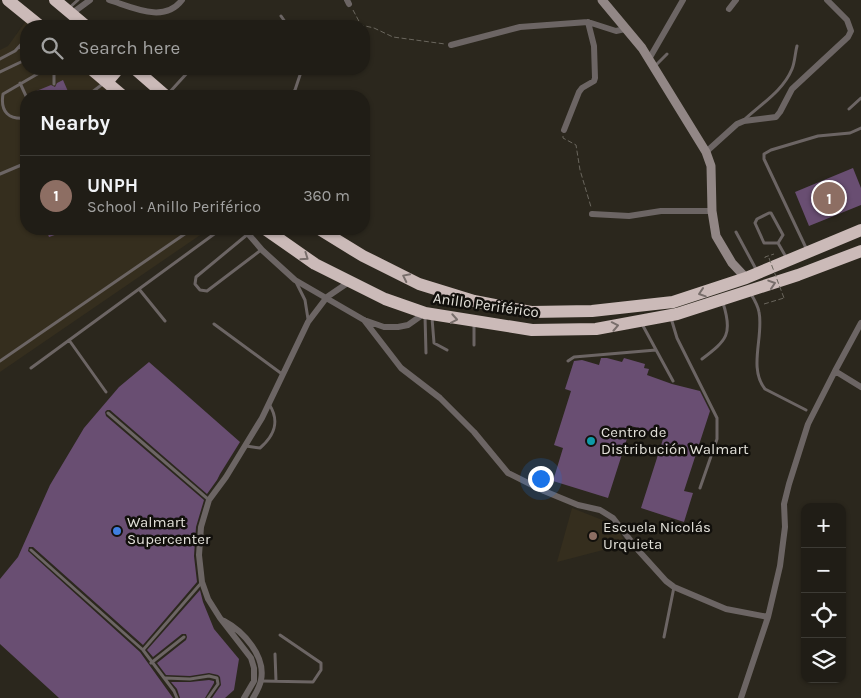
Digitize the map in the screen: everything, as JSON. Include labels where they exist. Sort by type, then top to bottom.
[{"type":"highway","points":[[8,0],[31,20]]},
{"type":"highway","points":[[56,0],[79,20]]},
{"type":"highway","points":[[98,75],[116,90]]},
{"type":"highway","points":[[107,82],[113,75]]},
{"type":"highway","points":[[142,75],[159,90]]},
{"type":"highway","name":"Anillo Periférico","points":[[329,235],[363,256],[419,284],[474,301],[530,312],[592,311],[673,302],[788,262],[861,230]]},
{"type":"highway","name":"Anillo Periférico","points":[[273,235],[314,264],[385,299],[428,314],[532,330],[596,329],[670,315],[722,300],[752,297],[798,275],[861,251]]},
{"type":"main road","points":[[602,0],[642,48],[706,152],[711,166],[712,211],[716,236],[732,263],[746,278]]},
{"type":"street","points":[[69,12],[90,0]]},
{"type":"street","points":[[109,0],[152,13],[169,10],[178,6],[182,0]]},
{"type":"street","points":[[649,59],[683,0]]},
{"type":"street","points":[[729,9],[736,0]]},
{"type":"street","points":[[706,152],[737,124],[744,121],[776,117],[792,89],[848,37],[851,31],[847,20],[826,0]]},
{"type":"street","points":[[450,45],[520,27],[588,22],[616,30],[625,29]]},
{"type":"street","points":[[564,130],[579,92],[582,88],[594,82],[595,78],[594,46],[588,22]]},
{"type":"street","points":[[592,214],[629,216],[661,210],[712,211]]},
{"type":"street","points":[[249,235],[262,250],[295,280],[364,320],[384,327],[398,327],[408,325],[428,314]]},
{"type":"street","points":[[244,698],[261,673],[257,656],[250,642],[241,632],[220,618],[208,599],[202,582],[200,555],[201,527],[209,500],[246,446],[308,322],[327,297],[349,282]]},
{"type":"street","points":[[364,320],[401,368],[440,398],[474,432],[508,472],[544,491],[578,505],[600,510],[613,518],[638,550],[666,581],[674,587],[726,609],[768,617]]},
{"type":"street","points":[[741,698],[768,617],[780,566],[785,527],[784,504],[808,424],[861,325]]},
{"type":"street","points":[[835,371],[861,387]]},
{"type":"street","points":[[253,698],[257,681]]},
{"type":"lane","points":[[69,12],[78,0]]},
{"type":"lane","points":[[281,16],[284,20]]},
{"type":"lane","points":[[744,121],[779,89],[786,80],[792,68],[797,46]]},
{"type":"lane","points":[[0,59],[20,47]]},
{"type":"lane","points":[[654,68],[667,54]]},
{"type":"lane","points":[[0,72],[20,62]]},
{"type":"lane","points":[[20,119],[7,115],[3,108],[3,94],[35,75]]},
{"type":"lane","points":[[54,75],[54,84]]},
{"type":"lane","points":[[172,90],[185,75]]},
{"type":"lane","points":[[295,90],[300,75]]},
{"type":"lane","points":[[95,90],[107,82]]},
{"type":"lane","points":[[20,83],[23,90]]},
{"type":"lane","points":[[849,109],[861,98]]},
{"type":"lane","points":[[809,252],[764,159],[764,154],[771,150],[818,136],[850,132],[861,128]]},
{"type":"lane","points":[[0,174],[20,165]]},
{"type":"lane","points":[[771,213],[783,235],[778,243],[764,243],[755,223],[757,218],[771,213]]},
{"type":"lane","points":[[736,232],[759,273]]},
{"type":"lane","points":[[0,361],[183,235]]},
{"type":"lane","points":[[31,368],[213,235]]},
{"type":"lane","points":[[242,235],[196,277],[195,284],[200,290],[206,291],[262,250]]},
{"type":"lane","points":[[778,243],[788,262]]},
{"type":"lane","points":[[295,280],[305,300],[308,322]]},
{"type":"lane","points":[[139,289],[165,322]]},
{"type":"lane","points":[[752,297],[759,312],[757,370],[761,384],[765,389],[806,410]]},
{"type":"lane","points":[[702,359],[725,340],[729,321],[722,300]]},
{"type":"lane","points":[[428,314],[434,343],[447,350]]},
{"type":"lane","points":[[426,353],[428,314]]},
{"type":"lane","points":[[670,315],[678,338],[717,418],[717,439],[700,488]]},
{"type":"lane","points":[[640,321],[673,381]]},
{"type":"lane","points":[[474,322],[474,345]]},
{"type":"lane","points":[[214,324],[283,374]]},
{"type":"lane","points":[[69,340],[106,392]]},
{"type":"lane","points":[[568,360],[574,357],[656,350]]},
{"type":"lane","points":[[246,446],[260,448],[271,435],[276,421],[269,403]]},
{"type":"lane","points":[[108,413],[209,500]]},
{"type":"lane","points":[[31,550],[143,650],[177,698]]},
{"type":"lane","points":[[143,650],[202,582]]},
{"type":"lane","points":[[664,637],[674,587]]},
{"type":"lane","points":[[257,681],[313,682],[321,670],[321,664],[280,635]]},
{"type":"lane","points":[[151,663],[184,637]]},
{"type":"lane","points":[[275,654],[276,680]]},
{"type":"lane","points":[[164,678],[190,679],[209,676],[217,678],[218,684],[208,698]]},
{"type":"path","points":[[348,2],[358,20]]},
{"type":"path","points":[[370,27],[393,37],[450,45]]},
{"type":"path","points":[[564,130],[563,138],[576,145],[580,170],[592,214]]},
{"type":"path","points":[[752,297],[768,304],[784,298],[770,258]]},
{"type":"shaded area","points":[[20,29],[20,75],[98,75],[116,90],[20,90],[20,235],[200,235],[0,372],[0,50],[8,46]]},
{"type":"shaded area","name":"Escuela Nicolás Urquieta","points":[[572,508],[610,523],[617,528],[626,544],[557,562]]},
{"type":"building","points":[[63,80],[67,90],[39,90],[51,85],[55,87],[57,83]]},
{"type":"building","points":[[853,168],[861,188],[861,205],[809,226],[795,192]]},
{"type":"building","name":"Centro de Distribución Walmart","points":[[601,358],[622,362],[624,358],[645,364],[644,368],[649,369],[647,375],[700,391],[710,411],[684,491],[693,493],[684,522],[641,508],[664,436],[631,426],[608,498],[553,481],[563,448],[554,445],[571,391],[565,389],[574,361],[582,360],[599,365]]},
{"type":"building","name":"Walmart Supercenter","points":[[149,362],[240,442],[207,494],[110,410],[105,412],[106,416],[204,500],[196,527],[194,556],[197,582],[143,645],[33,547],[29,547],[28,551],[140,652],[173,698],[59,698],[0,644],[0,579],[18,557],[50,485],[84,428],[119,387]]},
{"type":"building","points":[[200,590],[214,629],[239,659],[234,690],[225,698],[212,698],[221,685],[218,675],[209,673],[190,676],[166,675],[157,663],[186,640],[186,634],[182,634],[153,657],[147,650]]},
{"type":"building","points":[[214,681],[214,683],[205,698],[180,698],[177,689],[171,682],[190,682]]},
{"type":"place","name":"UNPH","points":[[829,198]]},
{"type":"place","name":"Centro de Distribución Walmart","points":[[591,441]]},
{"type":"place","name":"Walmart Supercenter","points":[[117,531]]},
{"type":"place","name":"Escuela Nicolás Urquieta","points":[[593,536]]}]
